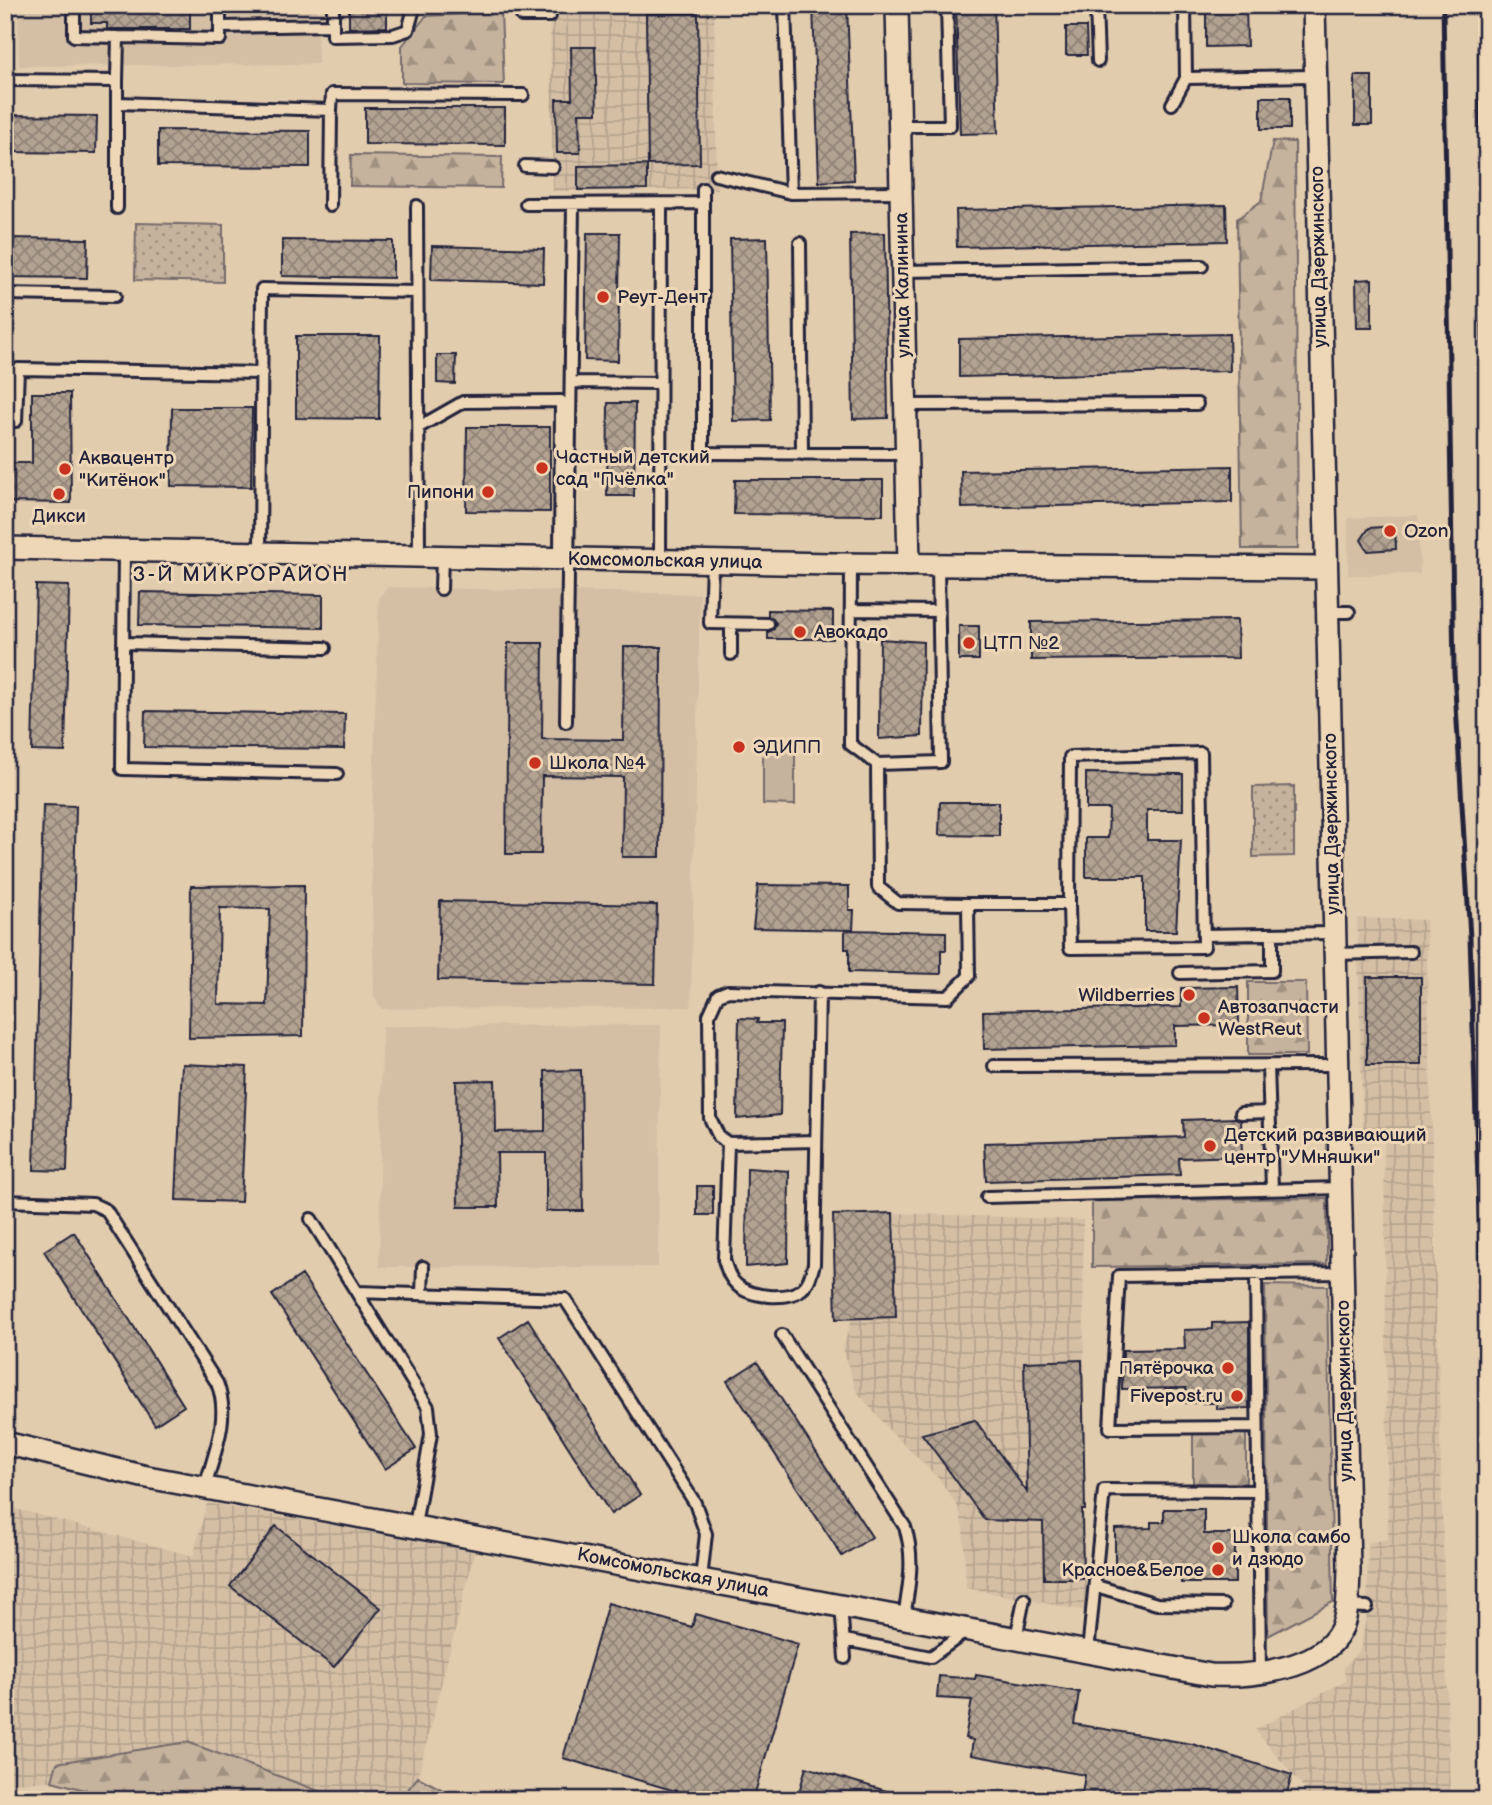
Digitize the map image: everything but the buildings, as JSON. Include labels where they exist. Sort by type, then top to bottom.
[{"type":"street","name":"улица Калинина","points":[[897,5],[909,565]]},
{"type":"street","name":"улица Дзержинского","points":[[1314,5],[1349,1570],[1357,1607],[1335,1639]]},
{"type":"street","name":"Комсомольская улица","points":[[5,548],[851,565],[1325,568]]},
{"type":"street","name":"Комсомольская улица","points":[[5,1443],[91,1465],[205,1487],[1211,1675],[1260,1674],[1302,1661],[1335,1639]]},
{"type":"lane","points":[[74,5],[74,36],[219,39],[220,5]]},
{"type":"lane","points":[[333,5],[333,36],[393,35],[408,30],[415,5]]},
{"type":"lane","points":[[786,5],[791,193]]},
{"type":"lane","points":[[900,126],[950,126],[947,5]]},
{"type":"lane","points":[[1096,5],[1098,61]]},
{"type":"lane","points":[[1172,104],[1185,78],[1185,5]]},
{"type":"lane","points":[[522,16],[550,16]]},
{"type":"lane","points":[[220,27],[333,25]]},
{"type":"lane","points":[[117,208],[118,37]]},
{"type":"lane","points":[[1185,78],[1315,76]]},
{"type":"lane","points":[[5,80],[117,81]]},
{"type":"lane","points":[[330,206],[332,94],[523,95]]},
{"type":"lane","points":[[118,103],[331,110]]},
{"type":"lane","points":[[525,166],[552,167]]},
{"type":"lane","points":[[716,175],[791,193],[901,192]]},
{"type":"lane","points":[[703,189],[703,453],[907,454]]},
{"type":"lane","points":[[526,204],[702,203]]},
{"type":"lane","points":[[660,561],[661,204]]},
{"type":"lane","points":[[564,559],[571,382],[573,205]]},
{"type":"lane","points":[[417,206],[419,556]]},
{"type":"lane","points":[[800,243],[802,454]]},
{"type":"lane","points":[[903,271],[1202,266]]},
{"type":"lane","points":[[260,552],[262,289],[417,292]]},
{"type":"lane","points":[[5,294],[115,296]]},
{"type":"lane","points":[[5,421],[16,421],[18,369],[262,373]]},
{"type":"lane","points":[[571,382],[660,383]]},
{"type":"lane","points":[[419,427],[463,402],[561,401],[566,722]]},
{"type":"lane","points":[[906,405],[1197,404]]},
{"type":"lane","points":[[124,550],[123,774],[337,774]]},
{"type":"lane","points":[[441,589],[442,556]]},
{"type":"lane","points":[[712,562],[710,623],[768,624]]},
{"type":"lane","points":[[851,565],[850,744],[877,764],[941,762],[938,565]]},
{"type":"lane","points":[[851,610],[939,611]]},
{"type":"lane","points":[[1327,612],[1349,612]]},
{"type":"lane","points":[[731,624],[731,654]]},
{"type":"lane","points":[[123,643],[325,648]]},
{"type":"lane","points":[[1201,753],[1205,947],[1070,948],[1069,904],[1070,757],[1201,753]]},
{"type":"lane","points":[[877,764],[878,887],[898,903],[1069,904]]},
{"type":"lane","points":[[816,1141],[728,1143],[719,1137],[710,1118],[711,1005],[718,995],[728,991],[948,997],[969,976],[968,904]]},
{"type":"lane","points":[[1180,973],[1272,971],[1272,934]]},
{"type":"lane","points":[[1204,935],[1272,934],[1411,952]]},
{"type":"lane","points":[[728,1143],[724,1260],[729,1274],[737,1286],[749,1293],[789,1294],[801,1290],[810,1279],[814,1264],[819,992]]},
{"type":"lane","points":[[994,1066],[1337,1065]]},
{"type":"lane","points":[[1268,1066],[1272,1189]]},
{"type":"lane","points":[[1241,1113],[1269,1112]]},
{"type":"lane","points":[[987,1196],[1340,1188]]},
{"type":"lane","points":[[5,1201],[93,1204],[106,1210],[217,1383],[223,1397],[222,1422],[205,1487]]},
{"type":"lane","points":[[311,1220],[428,1407],[431,1434],[415,1525]]},
{"type":"lane","points":[[422,1294],[423,1267]]},
{"type":"lane","points":[[1256,1273],[1260,1674]]},
{"type":"lane","points":[[1257,1427],[1110,1428],[1119,1276],[1342,1273]]},
{"type":"lane","points":[[358,1292],[565,1299],[695,1503],[706,1534],[701,1579]]},
{"type":"lane","points":[[782,1335],[905,1527],[911,1545],[912,1567],[904,1617]]},
{"type":"lane","points":[[1088,1651],[1104,1490],[1258,1491]]},
{"type":"lane","points":[[1096,1586],[1157,1604],[1223,1605]]},
{"type":"lane","points":[[1016,1638],[1024,1599]]},
{"type":"lane","points":[[841,1605],[845,1658]]},
{"type":"lane","points":[[845,1640],[931,1657],[968,1629]]},
{"type":"shaded area","points":[[18,5],[317,5],[318,64],[19,66]]},
{"type":"shaded area","points":[[550,5],[714,5],[717,189],[553,191]]},
{"type":"shaded area","points":[[1418,515],[1420,574],[1348,575],[1348,518]]},
{"type":"shaded area","name":"Школа №4","points":[[388,587],[700,594],[691,1007],[382,1009],[374,996],[371,851],[379,598]]},
{"type":"shaded area","points":[[1357,918],[1426,920],[1450,1800],[1302,1800],[1305,1789],[1255,1730],[1345,1681],[1344,1667],[1360,1650],[1367,1614],[1368,1543],[1388,1539],[1384,1135],[1363,1135]]},
{"type":"shaded area","points":[[661,1025],[658,1267],[379,1267],[382,1026]]},
{"type":"shaded area","points":[[893,1213],[1083,1220],[1085,1510],[1082,1510],[1083,1579],[1088,1582],[1085,1611],[966,1588],[963,1527],[959,1509],[939,1479],[889,1430],[855,1389],[843,1348],[852,1319],[836,1319],[833,1215]]},
{"type":"shaded area","points":[[207,1503],[475,1551],[418,1777],[399,1800],[343,1800],[187,1742],[57,1763],[52,1781],[5,1784],[5,1506],[193,1556]]},
{"type":"green space","points":[[501,12],[504,84],[402,83],[402,46],[426,16]]},
{"type":"green space","points":[[1273,141],[1295,142],[1298,549],[1242,549],[1237,219],[1261,201]]},
{"type":"green space","points":[[351,155],[502,157],[501,188],[350,186]]},
{"type":"green space","points":[[136,223],[223,225],[223,282],[135,280]]},
{"type":"green space","points":[[763,743],[795,743],[795,805],[763,804]]},
{"type":"green space","points":[[1294,786],[1294,856],[1253,857],[1253,787]]},
{"type":"green space","points":[[1248,982],[1306,982],[1307,1055],[1248,1055]]},
{"type":"green space","points":[[1327,1198],[1327,1264],[1092,1267],[1092,1201]]},
{"type":"green space","points":[[1265,1285],[1327,1286],[1333,1602],[1268,1636]]},
{"type":"green space","points":[[1193,1433],[1246,1433],[1246,1483],[1193,1483]]},
{"type":"green space","points":[[187,1742],[343,1800],[121,1800],[52,1781],[57,1763]]},
{"type":"green space","points":[[418,1777],[462,1800],[399,1800]]},
{"type":"railway","points":[[1443,5],[1454,672],[1470,938],[1482,1301],[1486,1800]]},
{"type":"railway","points":[[1479,5],[1487,644]]},
{"type":"place","name":"Реут-Дент","points":[[603,297]]},
{"type":"place","name":"Частный детский сад \"Пчёлка\"","points":[[542,468]]},
{"type":"place","name":"Аквацентр \"Китёнок\"","points":[[65,469]]},
{"type":"place","name":"Пипони","points":[[488,492]]},
{"type":"place","name":"Дикси","points":[[59,494]]},
{"type":"place","name":"Ozon","points":[[1390,531]]},
{"type":"place","name":"Авокадо","points":[[800,632]]},
{"type":"place","name":"ЦТП №2","points":[[969,643]]},
{"type":"place","name":"ЭДИПП","points":[[739,747]]},
{"type":"place","name":"Школа №4","points":[[535,763]]},
{"type":"place","name":"Wildberries","points":[[1189,995]]},
{"type":"place","name":"Автозапчасти WestReut","points":[[1204,1018]]},
{"type":"place","name":"Детский развивающий центр \"УМняшки\"","points":[[1210,1146]]},
{"type":"place","name":"Пятёрочка","points":[[1228,1368]]},
{"type":"place","name":"Fivepost.ru","points":[[1237,1396]]},
{"type":"place","name":"Школа самбо и дзюдо","points":[[1218,1548]]},
{"type":"place","name":"Красное&Белое","points":[[1218,1570]]},
{"type":"district","name":"3-Й МИКРОРАЙОН","points":[[241,574]]}]
